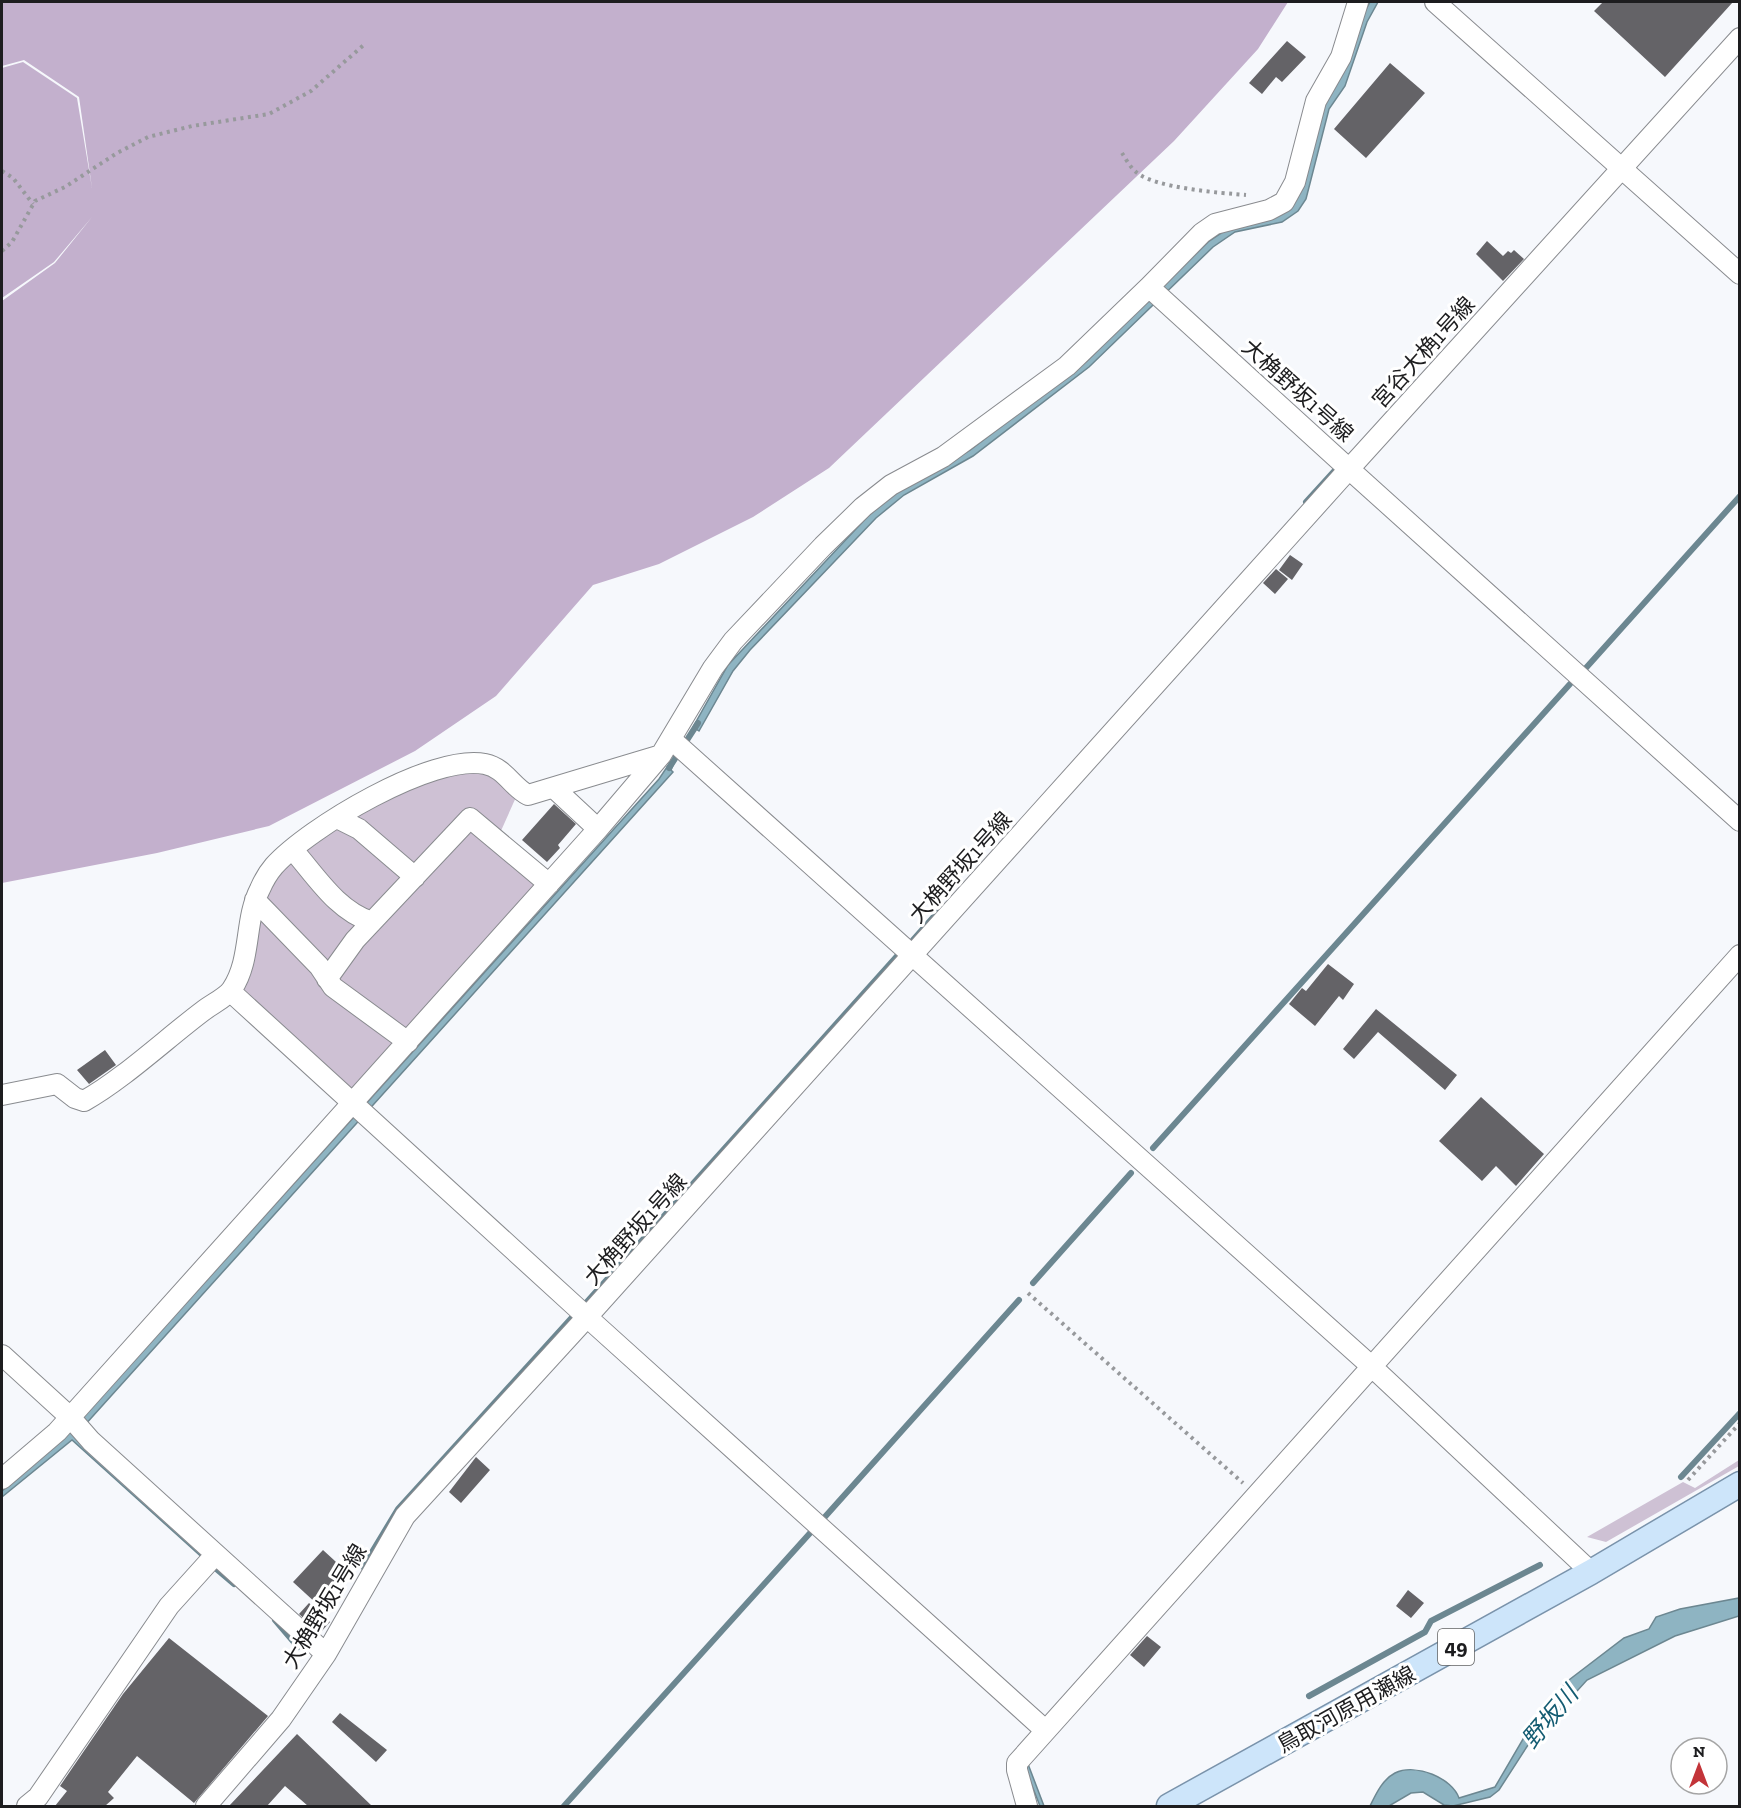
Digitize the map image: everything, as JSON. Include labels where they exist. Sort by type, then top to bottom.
[{"type":"main road","name":"鳥取河原用瀬線","points":[[1169,1806],[1591,1572],[1740,1484]]},
{"type":"street","points":[[2,1479],[57,1432],[598,829],[666,748],[713,668],[733,641],[863,507],[891,484],[961,444],[1067,366],[1202,233],[1215,224],[1236,216],[1269,210],[1280,204],[1295,182],[1316,101],[1341,57],[1358,2]]},
{"type":"street","points":[[1436,2],[1740,274]]},
{"type":"street","name":"宮谷大桷1号線","points":[[1349,469],[1740,38]]},
{"type":"street","name":"大桷野坂1号線","points":[[206,1806],[281,1719],[326,1654],[405,1516],[587,1317],[1349,469],[1149,287]]},
{"type":"street","points":[[1349,469],[1740,821]]},
{"type":"street","points":[[2,1095],[57,1084],[75,1098],[84,1101],[231,992],[248,945],[249,916],[273,867],[313,832],[414,776],[462,764],[484,764],[497,768],[520,791],[528,795],[555,789],[666,748]]},
{"type":"street","points":[[666,748],[913,955],[1370,1365],[1591,1572]]},
{"type":"street","points":[[555,789],[598,829]]},
{"type":"street","points":[[337,818],[359,829],[415,877]]},
{"type":"street","points":[[327,979],[355,940],[471,818],[549,884]]},
{"type":"street","points":[[293,850],[340,904],[359,918],[372,922]]},
{"type":"street","points":[[255,900],[319,966],[333,987],[408,1042]]},
{"type":"street","points":[[1027,1806],[1017,1763],[1370,1365],[1740,955]]},
{"type":"street","points":[[231,992],[1045,1730]]},
{"type":"street","points":[[2,1355],[70,1417],[91,1442],[326,1654]]},
{"type":"street","points":[[27,1806],[38,1797],[170,1606],[215,1555]]},
{"type":"path","points":[[2,251],[12,242],[33,204],[148,137],[192,126],[269,114],[311,91],[366,43]]},
{"type":"path","points":[[1122,153],[1137,172],[1155,180],[1192,189],[1273,196],[1280,204]]},
{"type":"path","points":[[2,171],[13,178],[33,204]]},
{"type":"path","points":[[1028,1293],[1255,1494]]},
{"type":"path","points":[[1688,1480],[1740,1423]]},
{"type":"shaded area","points":[[2,2],[1288,2],[1258,49],[1174,141],[829,468],[753,517],[659,564],[593,585],[496,696],[415,751],[269,826],[157,853],[2,883],[2,301],[55,263],[92,217],[54,262],[2,298],[2,68],[23,62],[77,98],[92,188],[79,97],[24,60],[2,66]]},
{"type":"shaded area","points":[[483,769],[517,795],[500,833],[479,814],[414,870],[352,816],[412,783]]},
{"type":"shaded area","points":[[333,827],[345,829],[407,876],[372,912],[365,914],[298,851]]},
{"type":"shaded area","points":[[471,829],[539,887],[407,1028],[402,1027],[340,983],[338,978],[357,946]]},
{"type":"shaded area","points":[[292,857],[361,923],[327,962],[261,900]]},
{"type":"shaded area","points":[[256,911],[394,1042],[349,1093],[238,990]]},
{"type":"shaded area","points":[[1739,1460],[1739,1466],[1606,1542],[1587,1537],[1683,1482],[1695,1488]]},
{"type":"water","points":[[1370,2],[1378,2],[1367,22],[1345,86],[1329,109],[1306,199],[1298,211],[1282,222],[1235,232],[1213,247],[1089,367],[973,456],[904,495],[876,518],[750,650],[733,671],[699,731],[693,727],[728,665],[870,514],[900,490],[970,450],[1087,361],[1208,242],[1232,226],[1292,207],[1304,186],[1323,106],[1344,72],[1362,17]]},
{"type":"water","points":[[671,761],[674,763],[671,770],[673,772],[84,1426],[207,1556],[205,1560],[72,1440],[2,1497],[2,1491],[65,1437],[659,779]]},
{"type":"water","name":"野坂川","points":[[1739,1598],[1739,1616],[1675,1636],[1587,1680],[1528,1745],[1499,1790],[1490,1797],[1453,1806],[1444,1805],[1423,1792],[1411,1793],[1389,1806],[1370,1806],[1386,1779],[1403,1770],[1432,1774],[1449,1784],[1459,1798],[1495,1787],[1526,1734],[1565,1683],[1624,1638],[1649,1629],[1656,1617],[1680,1609]]},
{"type":"water","points":[[1028,1764],[1044,1806],[1040,1806],[1025,1768]]},
{"type":"building","points":[[1603,2],[1733,2],[1665,77],[1594,11]]},
{"type":"building","points":[[1287,41],[1306,57],[1282,82],[1276,77],[1262,94],[1249,83]]},
{"type":"building","points":[[1390,63],[1425,93],[1366,158],[1334,129]]},
{"type":"building","points":[[1487,241],[1503,256],[1508,251],[1511,253],[1514,250],[1524,259],[1503,281],[1476,254]]},
{"type":"building","points":[[1290,555],[1303,564],[1292,580],[1279,570]]},
{"type":"building","points":[[1276,569],[1288,579],[1275,594],[1263,583]]},
{"type":"building","points":[[554,804],[576,824],[558,845],[560,848],[547,862],[522,840]]},
{"type":"building","points":[[1328,964],[1354,984],[1343,1000],[1339,996],[1315,1026],[1289,1004],[1302,988],[1306,991]]},
{"type":"building","points":[[1376,1009],[1457,1075],[1445,1090],[1378,1032],[1354,1059],[1343,1049]]},
{"type":"building","points":[[105,1050],[116,1065],[89,1084],[77,1070]]},
{"type":"building","points":[[1481,1097],[1544,1154],[1516,1186],[1496,1166],[1482,1181],[1439,1141]]},
{"type":"building","points":[[476,1457],[490,1470],[461,1503],[449,1492]]},
{"type":"building","points":[[323,1550],[347,1572],[317,1604],[293,1582]]},
{"type":"building","points":[[1408,1590],[1424,1603],[1411,1618],[1396,1606]]},
{"type":"building","points":[[309,1603],[330,1622],[320,1633],[299,1614]]},
{"type":"building","points":[[1147,1636],[1161,1647],[1144,1667],[1130,1655]]},
{"type":"building","points":[[169,1638],[268,1716],[194,1803],[137,1756],[108,1792],[114,1798],[105,1806],[55,1806],[67,1791],[60,1786],[123,1694]]},
{"type":"building","points":[[340,1713],[387,1750],[376,1762],[332,1722]]},
{"type":"building","points":[[297,1734],[372,1806],[308,1806],[285,1786],[267,1806],[229,1806]]},
{"type":"waterway","points":[[1306,502],[1337,468]]},
{"type":"waterway","points":[[1585,669],[1740,496]]},
{"type":"waterway","points":[[1153,1148],[1570,684]]},
{"type":"waterway","points":[[669,768],[698,723]]},
{"type":"waterway","points":[[913,940],[937,913]]},
{"type":"waterway","points":[[585,1304],[898,955]]},
{"type":"waterway","points":[[1033,1283],[1131,1173]]},
{"type":"waterway","points":[[823,1519],[1019,1300]]},
{"type":"waterway","points":[[363,1567],[398,1509],[576,1313]]},
{"type":"waterway","points":[[1681,1477],[1740,1413]]},
{"type":"waterway","points":[[564,1806],[811,1532]]},
{"type":"waterway","points":[[1309,1696],[1425,1632],[1431,1621],[1540,1565]]},
{"type":"waterway","points":[[214,1567],[234,1584]]},
{"type":"waterway","points":[[275,1620],[298,1647]]}]
